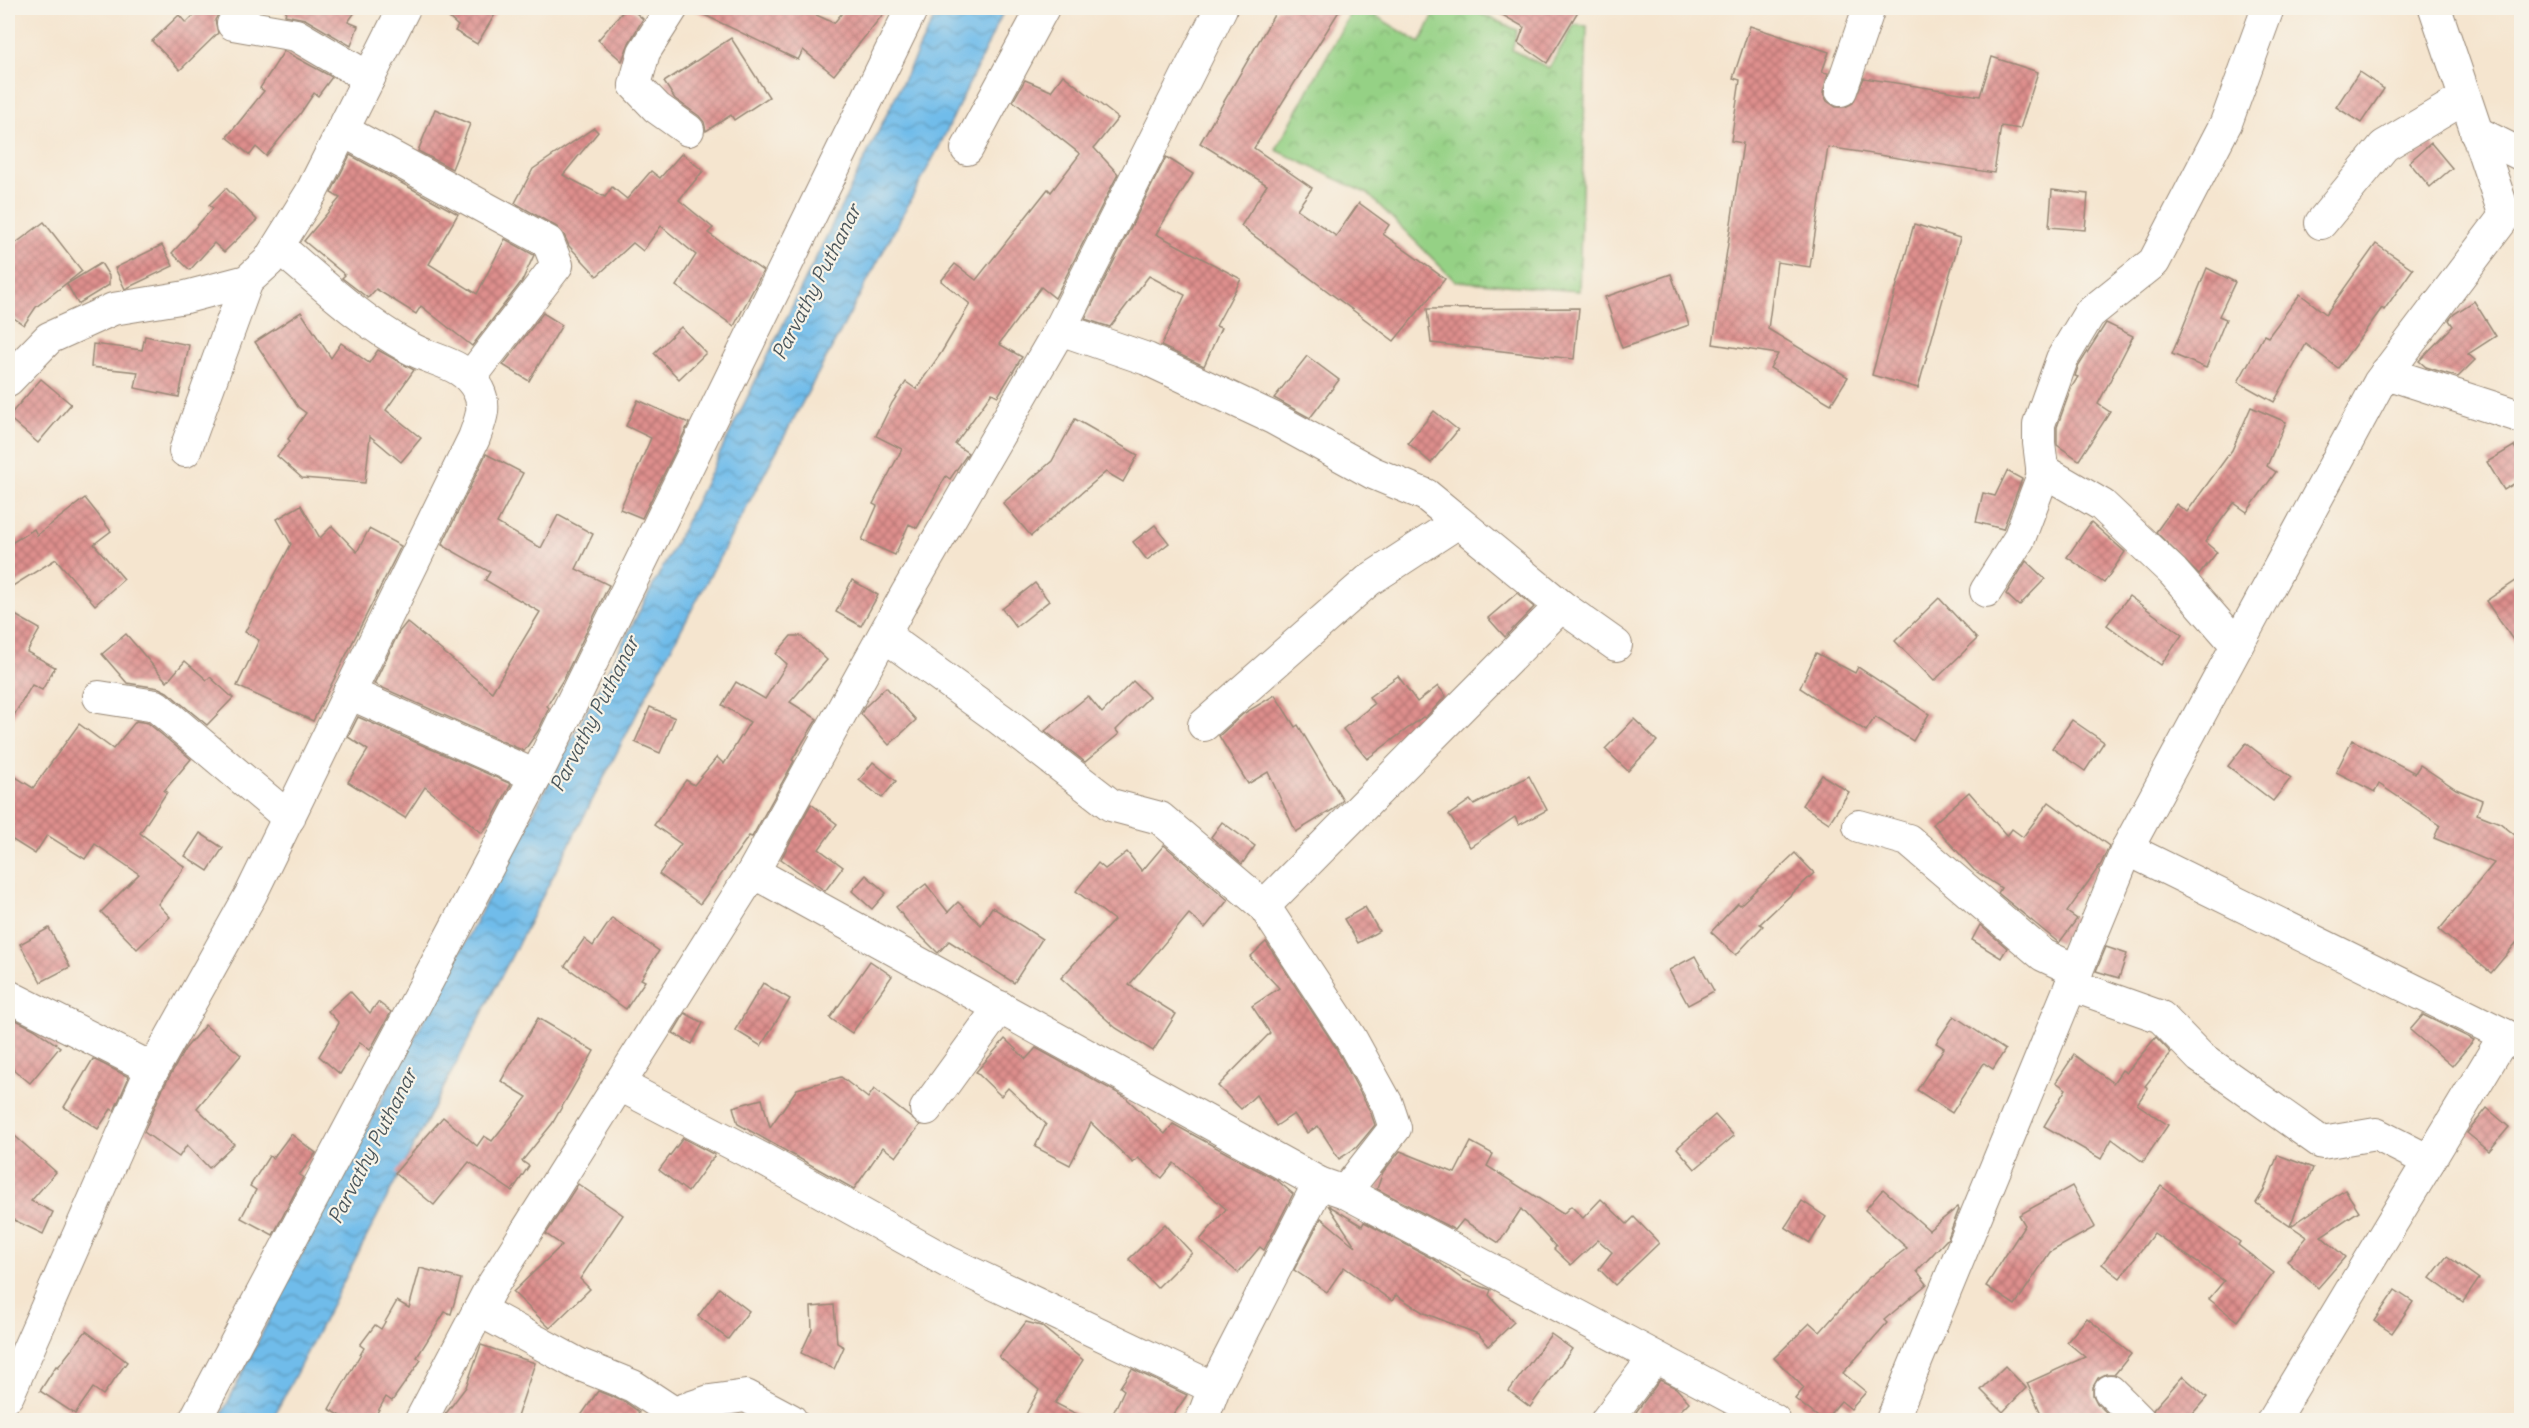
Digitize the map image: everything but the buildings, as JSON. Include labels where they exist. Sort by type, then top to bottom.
[{"type":"street","points":[[185,451],[247,281],[279,247],[311,193],[404,8]]},
{"type":"street","points":[[672,8],[644,52],[635,85],[657,108],[688,130]]},
{"type":"street","points":[[195,1420],[536,776],[912,8]]},
{"type":"street","points":[[967,149],[1043,8]]},
{"type":"street","points":[[422,1420],[489,1291],[753,872],[907,593],[1060,329],[1221,8]]},
{"type":"street","points":[[1841,90],[1869,8]]},
{"type":"street","points":[[1986,591],[2019,538],[2043,475],[2039,424],[2062,359],[2089,314],[2154,262],[2226,123],[2268,8]]},
{"type":"street","points":[[1892,1420],[2127,849],[2386,374],[2505,216],[2435,8]]},
{"type":"street","points":[[233,24],[296,35],[369,78]]},
{"type":"street","points":[[2321,224],[2384,146],[2465,98]]},
{"type":"street","points":[[342,130],[548,242],[557,265],[470,378]]},
{"type":"street","points":[[2476,132],[2522,155]]},
{"type":"street","points":[[8,1395],[64,1262],[153,1069],[251,894],[289,818],[474,438],[484,406],[478,389],[470,378],[448,362],[425,357],[379,331],[279,247]]},
{"type":"street","points":[[8,380],[49,338],[113,309],[186,297],[247,281]]},
{"type":"street","points":[[1060,329],[1147,359],[1273,418],[1373,473],[1426,495],[1561,606],[1616,645]]},
{"type":"street","points":[[2386,374],[2522,417]]},
{"type":"street","points":[[2042,470],[2102,505],[2173,572],[2237,645]]},
{"type":"street","points":[[1204,725],[1369,580],[1458,522]]},
{"type":"street","points":[[1264,906],[1561,606]]},
{"type":"street","points":[[885,636],[1000,719],[1111,805],[1160,818],[1264,906],[1350,1037],[1386,1104],[1395,1128],[1332,1187],[1214,1388],[1202,1420]]},
{"type":"street","points":[[349,693],[536,776]]},
{"type":"street","points":[[99,696],[156,706],[289,818]]},
{"type":"street","points":[[1859,826],[1908,840],[2043,956],[2074,978],[2161,1017],[2200,1057],[2322,1143],[2376,1134],[2429,1161]]},
{"type":"street","points":[[2127,849],[2513,1040],[2429,1161],[2273,1420]]},
{"type":"street","points":[[753,872],[1332,1187],[1774,1420]]},
{"type":"street","points":[[8,996],[153,1069]]},
{"type":"street","points":[[926,1109],[1000,1007]]},
{"type":"street","points":[[620,1085],[766,1161],[948,1262],[1214,1388]]},
{"type":"street","points":[[479,1310],[578,1364],[633,1386],[674,1413],[710,1401],[746,1396],[791,1420]]},
{"type":"street","points":[[1607,1420],[1655,1357]]},
{"type":"street","points":[[2110,1391],[2139,1420]]},
{"type":"green space","points":[[1353,8],[1363,8],[1420,43],[1437,8],[1468,8],[1517,30],[1512,50],[1549,68],[1574,25],[1587,26],[1579,291],[1455,281],[1368,194],[1276,150]]},
{"type":"water","name":"Parvathy Puthanar","points":[[939,8],[1005,8],[940,145],[660,669],[272,1420],[219,1420],[323,1211],[678,538]]}]
